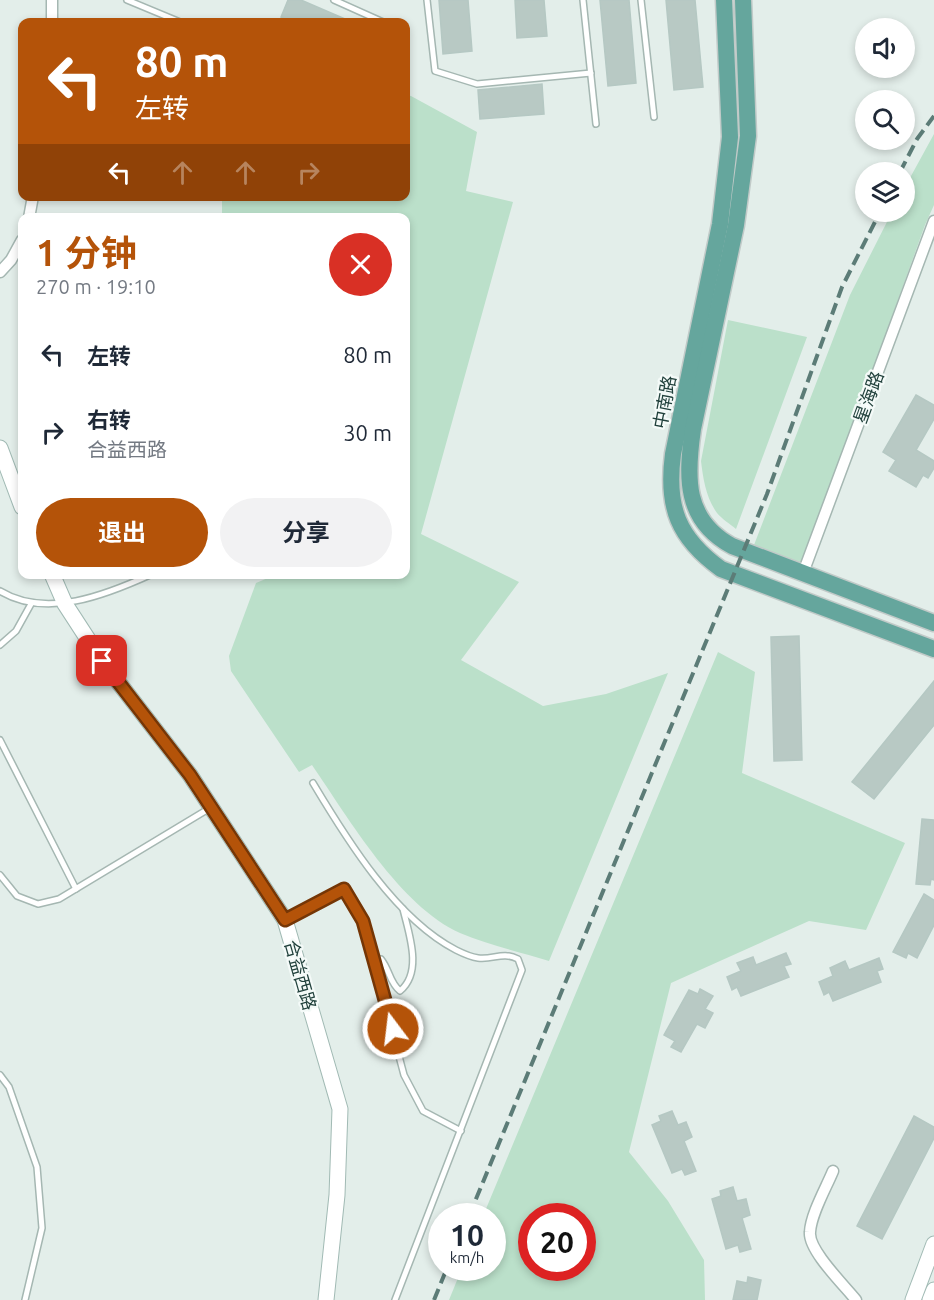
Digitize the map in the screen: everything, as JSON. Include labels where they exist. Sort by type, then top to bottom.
[{"type":"main road","name":"中南路","points":[[724,0],[730,137],[720,224],[673,454],[670,480],[675,509],[684,533],[700,554],[722,569],[934,649]]},
{"type":"main road","name":"中南路","points":[[743,0],[748,136],[736,225],[693,429],[688,463],[693,503],[701,518],[719,539],[732,546],[934,623]]},
{"type":"street","points":[[52,0],[52,18]]},
{"type":"street","name":"星海路","points":[[803,573],[934,221]]},
{"type":"street","points":[[0,272],[11,260],[18,247]]},
{"type":"street","points":[[0,448],[18,496]]},
{"type":"street","name":"合益西路","points":[[54,579],[65,604],[102,661],[190,775],[285,920],[340,1109],[337,1195],[326,1300]]},
{"type":"street","points":[[833,1171],[809,1233],[812,1246],[856,1300]]},
{"type":"street","points":[[914,1300],[934,1244]]},
{"type":"street","points":[[930,1300],[934,1290]]},
{"type":"lane","points":[[127,0],[170,18]]},
{"type":"lane","points":[[334,0],[374,18]]},
{"type":"lane","points":[[427,0],[435,70],[477,84],[591,73]]},
{"type":"lane","points":[[583,0],[596,124]]},
{"type":"lane","points":[[641,0],[654,117]]},
{"type":"lane","points":[[0,591],[31,604],[65,604],[141,579]]},
{"type":"lane","points":[[0,645],[16,631],[31,604]]},
{"type":"lane","points":[[0,740],[76,889]]},
{"type":"lane","points":[[313,783],[342,832],[403,907],[425,929],[456,950],[477,958],[507,954],[518,959],[522,970],[395,1300]]},
{"type":"lane","points":[[0,875],[17,896],[38,904],[59,899],[211,808]]},
{"type":"lane","points":[[285,920],[344,889],[363,921],[404,1075],[423,1111],[461,1131]]},
{"type":"lane","points":[[374,959],[381,959],[387,967],[392,985],[400,991],[407,985],[412,968],[412,946],[403,907]]},
{"type":"lane","points":[[0,1076],[9,1087],[37,1167],[42,1228],[25,1300]]},
{"type":"green space","points":[[410,96],[477,132],[466,191],[513,202],[421,534],[519,582],[461,660],[543,706],[606,694],[668,673],[549,961],[460,933],[438,920],[417,903],[377,859],[312,765],[299,772],[231,671],[229,656],[256,583],[266,579],[410,579],[410,213],[222,213],[222,201],[410,201]]},
{"type":"green space","points":[[934,134],[934,205],[803,564],[754,545],[850,295],[887,222],[915,222],[915,169]]},
{"type":"green space","points":[[728,320],[807,337],[736,529],[713,507],[706,488],[701,461]]},
{"type":"green space","points":[[718,652],[755,672],[742,773],[905,843],[866,930],[809,921],[671,983],[629,1152],[668,1201],[704,1260],[705,1300],[449,1300],[457,1281],[506,1281],[506,1203],[488,1203]]},
{"type":"building","points":[[288,0],[301,0],[343,18],[283,18],[281,17]]},
{"type":"building","points":[[439,0],[468,0],[472,51],[443,54]]},
{"type":"building","points":[[515,0],[544,0],[547,36],[517,38]]},
{"type":"building","points":[[600,0],[629,0],[636,83],[608,86]]},
{"type":"building","points":[[666,0],[695,0],[703,87],[674,90]]},
{"type":"building","points":[[542,84],[544,114],[480,119],[478,90]]},
{"type":"building","points":[[916,395],[934,405],[934,419],[916,450],[934,461],[934,468],[928,478],[923,475],[916,487],[889,471],[896,460],[883,452]]},
{"type":"building","points":[[799,636],[802,760],[774,761],[771,637]]},
{"type":"building","points":[[934,681],[934,725],[874,799],[852,782]]},
{"type":"building","points":[[922,819],[934,820],[934,880],[931,879],[930,885],[916,884]]},
{"type":"building","points":[[924,894],[934,900],[934,925],[917,958],[908,953],[906,958],[893,952]]},
{"type":"building","points":[[786,953],[791,964],[784,966],[789,977],[741,996],[737,987],[732,990],[727,977],[741,971],[737,963],[753,957],[756,965]]},
{"type":"building","points":[[879,958],[883,969],[877,971],[881,982],[833,1001],[829,992],[824,995],[819,982],[833,976],[830,968],[845,961],[849,970]]},
{"type":"building","points":[[700,989],[713,996],[705,1009],[713,1013],[705,1028],[697,1024],[681,1052],[671,1047],[675,1041],[664,1035],[689,990],[698,994]]},
{"type":"building","points":[[672,1111],[678,1125],[686,1122],[692,1137],[684,1141],[696,1171],[685,1175],[682,1169],[672,1173],[652,1125],[661,1121],[659,1116]]},
{"type":"building","points":[[914,1116],[934,1127],[934,1138],[882,1239],[857,1226]]},
{"type":"building","points":[[733,1187],[737,1201],[746,1199],[750,1215],[742,1218],[751,1249],[740,1252],[738,1245],[726,1249],[712,1199],[721,1196],[720,1191]]},
{"type":"building","points":[[748,1277],[761,1280],[757,1300],[733,1300],[737,1281],[747,1283]]},
{"type":"railway","points":[[905,162],[917,139],[934,116]]},
{"type":"railway","points":[[474,1203],[767,494],[842,287],[875,222]]},
{"type":"railway","points":[[434,1300],[442,1281]]},
{"type":"route","points":[[102,661],[190,775],[285,920],[344,889],[363,921],[393,1029]]}]
